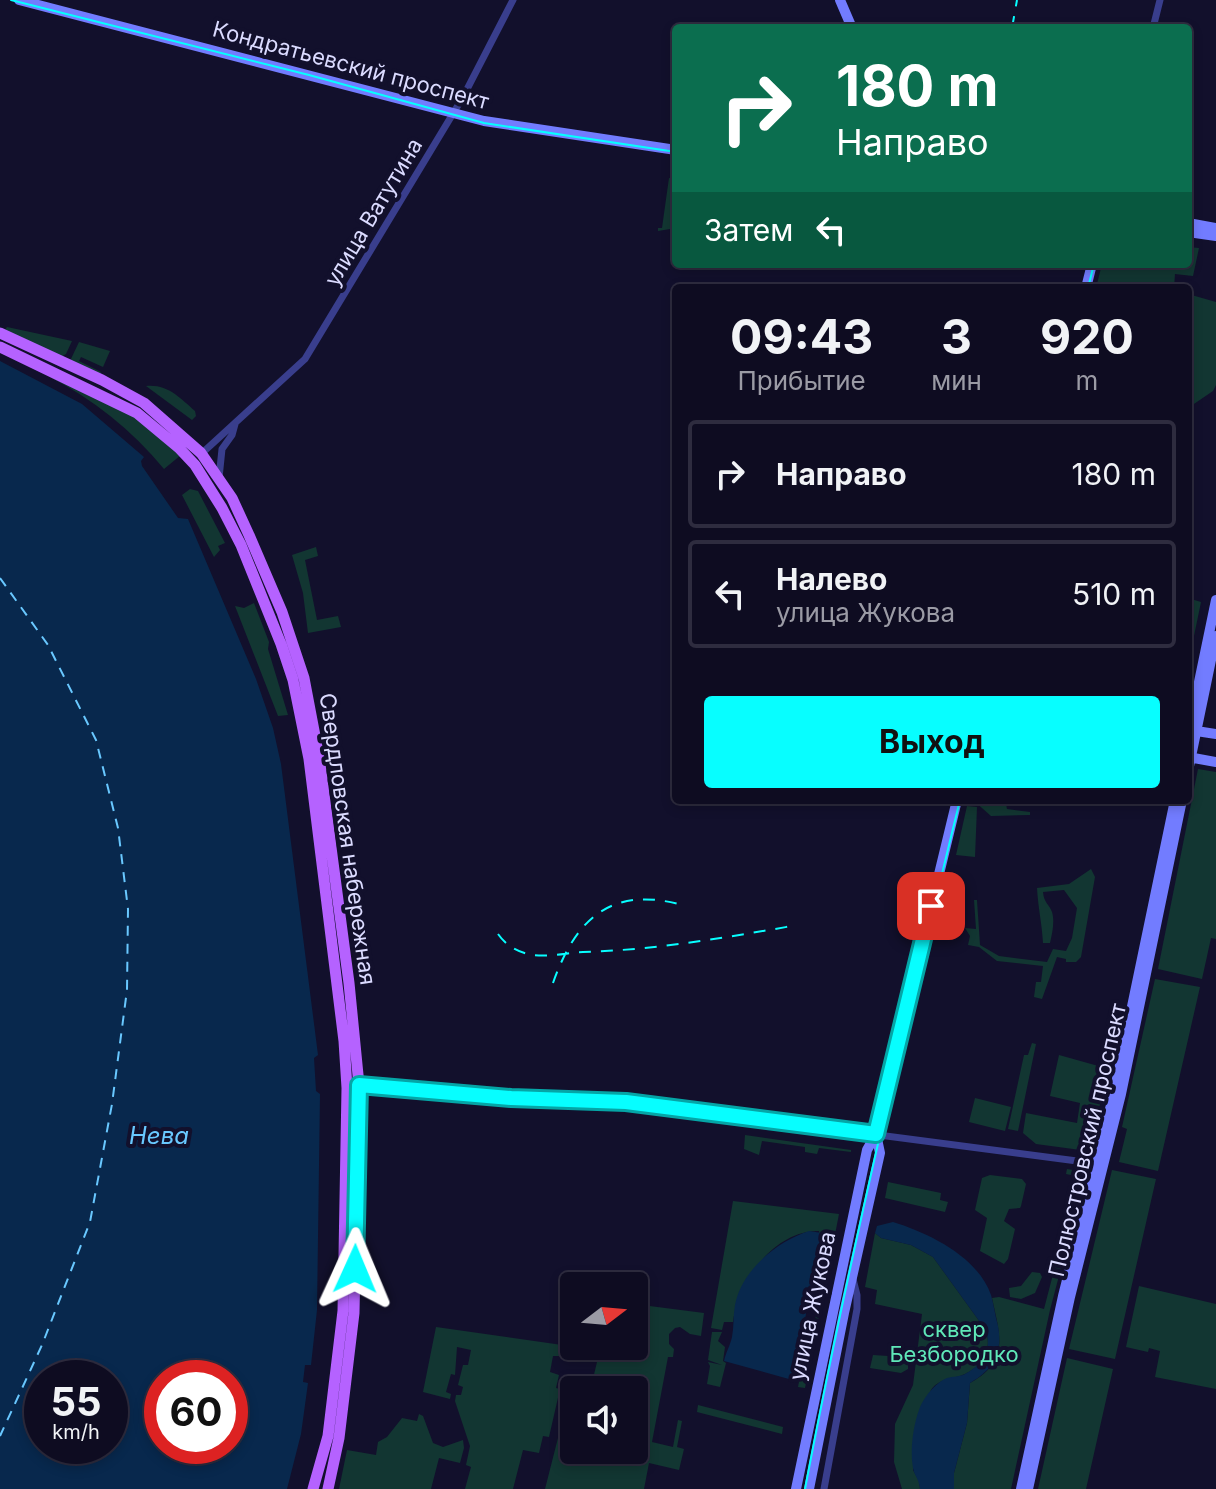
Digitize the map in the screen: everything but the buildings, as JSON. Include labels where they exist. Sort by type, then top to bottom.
[{"type":"main road","name":"Кондратьевский проспект","points":[[19,0],[484,121],[672,149]]},
{"type":"main road","points":[[840,0],[850,24]]},
{"type":"main road","points":[[1192,224],[1216,228]]},
{"type":"main road","points":[[1192,233],[1216,236]]},
{"type":"main road","name":"Свердловская набережная","points":[[0,333],[144,403],[201,453],[232,498],[277,599],[304,678],[322,783],[349,983],[359,1085],[354,1313],[339,1438],[328,1489]]},
{"type":"main road","name":"Свердловская набережная","points":[[0,347],[137,413],[195,465],[241,545],[293,680],[309,759],[344,1041],[347,1088],[343,1311],[328,1436],[313,1489]]},
{"type":"main road","points":[[1192,727],[1216,600]]},
{"type":"main road","points":[[1192,728],[1216,636]]},
{"type":"main road","points":[[1192,732],[1216,734]]},
{"type":"main road","points":[[1192,758],[1216,762]]},
{"type":"main road","name":"улица Жукова","points":[[796,1489],[867,1150],[876,1134],[956,804]]},
{"type":"main road","name":"Полюстровский проспект","points":[[1021,1489],[1063,1296],[1100,1164],[1174,804]]},
{"type":"main road","name":"Полюстровский проспект","points":[[1028,1489],[1181,804]]},
{"type":"main road","name":"улица Жукова","points":[[809,1489],[880,1153],[876,1134]]},
{"type":"street","name":"улица Ватутина","points":[[195,465],[201,453],[305,359],[454,113],[513,0]]},
{"type":"street","points":[[1154,24],[1160,0]]},
{"type":"street","name":"улица Ватутина","points":[[219,478],[222,449],[232,435],[235,422]]},
{"type":"street","points":[[359,1085],[511,1098],[626,1102],[1100,1164]]},
{"type":"street","points":[[824,1489],[857,1309],[852,1275]]},
{"type":"green space","points":[[669,178],[672,178],[670,229],[658,231],[662,228]]},
{"type":"green space","points":[[1192,247],[1199,248],[1193,276],[1175,274],[1174,284],[1097,284],[1101,268],[1192,268]]},
{"type":"green space","points":[[1192,295],[1216,302],[1216,385],[1213,391],[1192,405]]},
{"type":"green space","points":[[7,327],[72,341],[66,354],[61,357],[5,330]]},
{"type":"green space","points":[[79,342],[110,351],[103,367],[81,357],[79,361],[100,374],[70,361]]},
{"type":"green space","points":[[48,376],[131,414],[181,455],[164,469],[111,416]]},
{"type":"green space","points":[[146,386],[161,387],[173,393],[195,411],[196,416],[192,420]]},
{"type":"green space","points":[[190,489],[198,491],[225,543],[218,546],[220,550],[214,557],[182,495]]},
{"type":"green space","points":[[316,547],[318,556],[305,560],[317,620],[338,616],[341,627],[308,633],[303,593],[292,555]]},
{"type":"green space","points":[[1192,599],[1201,602],[1192,646]]},
{"type":"green space","points":[[254,603],[269,642],[268,649],[288,715],[278,716],[235,606],[244,608]]},
{"type":"green space","points":[[1198,769],[1216,772],[1216,939],[1211,938],[1202,979],[1158,969]]},
{"type":"green space","points":[[978,804],[1006,804],[1007,809],[1030,812],[1030,815],[991,816]]},
{"type":"green space","points":[[967,806],[977,807],[975,857],[956,855]]},
{"type":"green space","points":[[1091,869],[1095,877],[1081,957],[1076,962],[1066,962],[1066,959],[1057,957],[1042,999],[1034,997],[1036,982],[1041,982],[1043,966],[997,961],[979,947],[968,945],[970,936],[965,928],[976,929],[974,900],[977,900],[980,945],[999,956],[1047,962],[1053,949],[1066,951],[1072,938],[1077,908],[1064,890],[1043,892],[1052,912],[1053,928],[1050,943],[1043,943],[1037,888],[1069,884]]},
{"type":"green space","points":[[1155,979],[1200,987],[1158,1171],[1119,1162],[1127,1129],[1122,1127]]},
{"type":"green space","points":[[1032,1043],[1036,1044],[1018,1131],[1008,1129],[1024,1055],[1028,1055]]},
{"type":"green space","points":[[1059,1055],[1109,1069],[1088,1151],[1036,1144],[1023,1133],[1026,1113],[1077,1123],[1080,1103],[1050,1096]]},
{"type":"green space","points":[[975,1098],[1011,1107],[1005,1131],[969,1122]]},
{"type":"green space","points":[[745,1135],[851,1152],[819,1148],[817,1154],[805,1152],[805,1147],[762,1141],[759,1155],[744,1149]]},
{"type":"green space","points":[[1067,1169],[1084,1172],[1072,1227],[1065,1225],[1076,1176],[1066,1174]]},
{"type":"green space","points":[[1112,1170],[1156,1179],[1115,1359],[1069,1349]]},
{"type":"green space","points":[[990,1175],[1022,1179],[1026,1184],[1020,1208],[1009,1209],[1004,1221],[1015,1229],[1004,1264],[980,1251],[987,1218],[975,1210],[982,1178]]},
{"type":"green space","points":[[888,1182],[941,1193],[940,1200],[948,1202],[945,1212],[885,1198]]},
{"type":"green space","points":[[733,1201],[839,1214],[805,1388],[798,1387],[799,1382],[796,1381],[806,1334],[804,1320],[815,1321],[818,1303],[810,1301],[811,1292],[822,1275],[819,1231],[787,1239],[773,1249],[761,1261],[742,1291],[733,1322],[724,1322],[722,1330],[711,1328]]},
{"type":"green space","name":"сквер Безбородко","points":[[1064,1232],[1070,1234],[1011,1489],[954,1489],[954,1473],[967,1423],[970,1383],[991,1366],[999,1346],[992,1298],[999,1297],[1044,1309]]},
{"type":"green space","name":"сквер Безбородко","points":[[875,1233],[881,1238],[911,1245],[933,1257],[987,1336],[985,1355],[977,1366],[965,1374],[938,1383],[931,1390],[913,1470],[920,1489],[902,1489],[894,1462],[895,1424],[913,1385],[922,1314],[875,1304],[877,1290],[865,1287]]},
{"type":"green space","points":[[1032,1272],[1040,1273],[1042,1277],[1035,1293],[1021,1299],[1010,1297],[1009,1288],[1021,1286]]},
{"type":"green space","points":[[1139,1286],[1216,1304],[1216,1389],[1155,1377],[1160,1351],[1126,1347]]},
{"type":"green space","points":[[648,1306],[704,1313],[701,1336],[690,1334],[680,1327],[669,1334],[673,1357],[668,1357],[652,1442],[673,1447],[678,1420],[682,1421],[677,1447],[684,1449],[679,1470],[649,1463],[644,1489],[545,1489],[560,1430],[560,1464],[648,1464],[648,1376],[594,1376],[597,1362],[594,1361],[648,1360]]},
{"type":"green space","points":[[436,1327],[560,1345],[560,1356],[553,1356],[550,1372],[559,1375],[556,1388],[560,1389],[549,1437],[543,1436],[539,1453],[523,1450],[513,1489],[465,1489],[471,1467],[466,1465],[470,1446],[455,1401],[456,1395],[461,1395],[463,1387],[458,1385],[463,1365],[468,1365],[471,1350],[457,1347],[455,1375],[451,1374],[446,1392],[451,1394],[450,1399],[423,1392]]},
{"type":"green space","points":[[712,1332],[722,1332],[718,1341],[725,1347],[723,1361],[726,1363],[720,1387],[707,1384],[708,1362],[722,1365],[708,1360]]},
{"type":"green space","points":[[873,1355],[903,1357],[908,1361],[908,1369],[901,1373],[870,1368]]},
{"type":"green space","points":[[1067,1358],[1113,1369],[1086,1489],[1038,1489]]},
{"type":"green space","points":[[698,1405],[783,1427],[782,1434],[697,1412]]},
{"type":"green space","points":[[419,1414],[423,1416],[433,1443],[443,1447],[463,1440],[460,1463],[439,1458],[431,1489],[339,1489],[347,1450],[376,1455],[378,1442],[387,1437],[402,1418],[417,1421]]},
{"type":"water","name":"Нева","points":[[0,361],[82,404],[144,457],[142,466],[178,518],[188,519],[256,679],[273,728],[281,764],[318,1055],[314,1058],[316,1091],[320,1094],[317,1310],[311,1365],[305,1365],[303,1382],[308,1383],[301,1434],[287,1489],[0,1489]]},
{"type":"water","points":[[893,1222],[936,1240],[964,1258],[985,1281],[993,1303],[999,1344],[990,1366],[970,1383],[967,1423],[954,1473],[954,1489],[920,1489],[912,1457],[915,1424],[921,1405],[934,1387],[947,1378],[965,1374],[982,1360],[987,1349],[987,1336],[933,1257],[911,1245],[881,1238],[875,1233],[877,1226]]},
{"type":"water","points":[[809,1231],[828,1234],[829,1238],[822,1275],[811,1292],[807,1308],[804,1325],[806,1343],[796,1381],[724,1361],[732,1337],[735,1305],[745,1280],[773,1250]]},
{"type":"ferry route","points":[[0,578],[48,645],[96,740],[118,828],[128,909],[127,990],[112,1104],[90,1222],[42,1345],[0,1436]]},
{"type":"tram line","points":[[11,0],[309,75],[484,123],[672,151]]},
{"type":"tram line","points":[[1089,284],[1093,268]]},
{"type":"tram line","points":[[805,1489],[859,1230],[959,804]]},
{"type":"railway","points":[[1013,24],[1017,0]]},
{"type":"railway","points":[[553,983],[574,939],[602,911],[619,903],[638,900],[661,900],[686,906]]},
{"type":"railway","points":[[498,934],[519,951],[548,955],[662,946],[792,926]]},
{"type":"route","points":[[355,1269],[359,1085],[511,1098],[626,1102],[876,1134],[931,906]]}]
